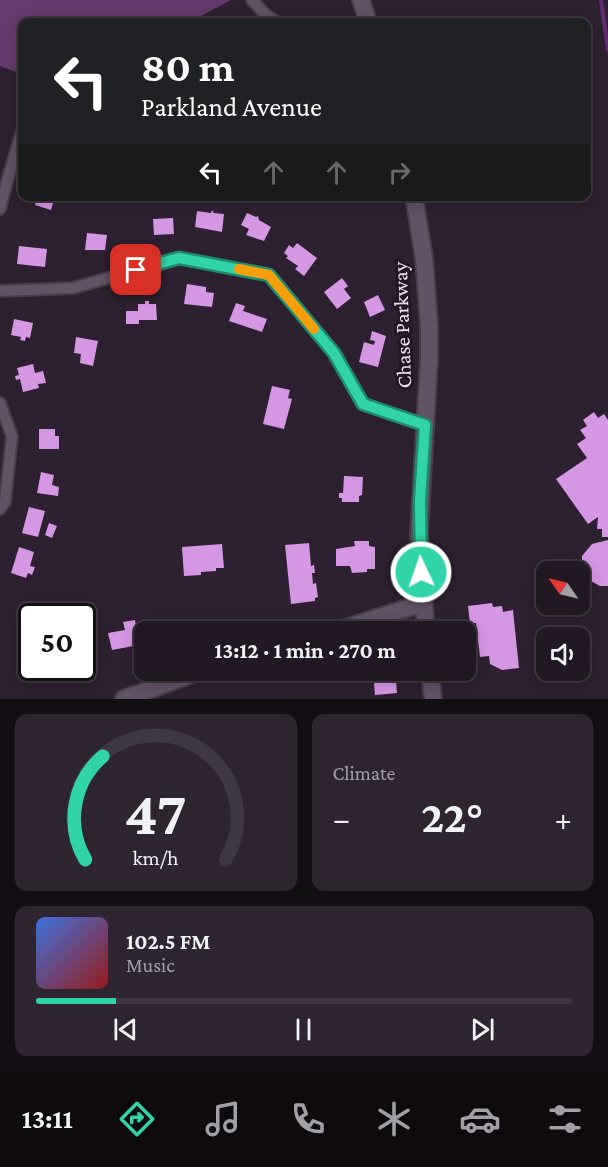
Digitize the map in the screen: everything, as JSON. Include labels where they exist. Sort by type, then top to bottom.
[{"type":"main road","points":[[361,0],[367,18]]},
{"type":"main road","name":"Chase Parkway","points":[[415,201],[424,258],[429,325],[419,534],[425,621]]},
{"type":"main road","points":[[367,621],[423,603]]},
{"type":"main road","points":[[124,699],[173,681]]},
{"type":"main road","points":[[431,681],[433,699]]},
{"type":"street","points":[[252,0],[271,18]]},
{"type":"street","points":[[0,209],[4,172],[18,139]]},
{"type":"street","points":[[0,291],[73,288],[179,258],[269,275],[334,353],[363,404],[425,425]]},
{"type":"street","points":[[0,403],[12,436],[5,501],[0,509]]},
{"type":"shaded area","points":[[0,0],[231,0],[197,18],[18,18],[18,73],[0,66]]},
{"type":"building","points":[[36,201],[54,201],[51,210],[35,205]]},
{"type":"building","points":[[212,210],[214,213],[224,214],[222,232],[195,227],[197,211],[211,213]]},
{"type":"building","points":[[247,213],[258,216],[259,220],[271,227],[264,241],[246,235],[249,229],[241,225]]},
{"type":"building","points":[[173,218],[174,234],[154,235],[153,219]]},
{"type":"building","points":[[87,233],[107,235],[105,250],[85,250]]},
{"type":"building","points":[[297,243],[317,258],[304,276],[295,269],[298,266],[286,258],[288,256],[284,253],[289,245],[293,248]]},
{"type":"building","points":[[19,246],[47,249],[45,267],[17,264]]},
{"type":"building","points":[[342,278],[348,286],[344,289],[351,298],[337,309],[324,292]]},
{"type":"building","points":[[187,284],[206,287],[206,292],[214,293],[212,307],[184,304]]},
{"type":"building","points":[[378,295],[385,310],[370,317],[364,302]]},
{"type":"building","points":[[145,301],[149,301],[149,304],[156,304],[157,320],[139,320],[139,324],[126,324],[126,311],[138,311],[138,304],[145,304]]},
{"type":"building","points":[[236,303],[245,306],[243,311],[267,319],[262,332],[229,321]]},
{"type":"building","points":[[14,319],[33,323],[30,338],[26,337],[25,341],[20,340],[21,337],[11,335]]},
{"type":"building","points":[[372,331],[386,336],[378,367],[359,362],[364,342],[374,345],[375,341],[370,340]]},
{"type":"building","points":[[76,337],[98,341],[93,366],[80,363],[81,354],[74,353]]},
{"type":"building","points":[[33,364],[35,373],[43,371],[46,383],[38,384],[39,388],[23,392],[20,379],[16,380],[15,376],[19,375],[17,368]]},
{"type":"building","points":[[272,386],[290,390],[288,398],[292,399],[284,429],[263,424]]},
{"type":"building","points":[[594,412],[598,418],[604,414],[608,420],[608,537],[602,537],[602,529],[597,529],[598,517],[588,524],[556,479],[587,458],[577,444],[586,438],[580,430],[587,426],[583,420]]},
{"type":"building","points":[[39,429],[55,429],[55,436],[59,436],[59,449],[39,449]]},
{"type":"building","points":[[41,472],[54,475],[52,485],[59,487],[58,496],[37,493]]},
{"type":"building","points":[[344,476],[363,477],[362,495],[359,496],[359,502],[342,502],[342,498],[339,498],[339,493],[343,493]]},
{"type":"building","points":[[29,507],[45,511],[38,537],[22,533]]},
{"type":"building","points":[[49,523],[57,526],[52,538],[45,535]]},
{"type":"building","points":[[608,540],[608,586],[600,586],[590,581],[590,561],[582,561],[582,556],[592,544]]},
{"type":"building","points":[[354,541],[369,541],[369,546],[375,547],[375,569],[352,573],[350,566],[336,566],[336,549],[355,546]]},
{"type":"building","points":[[309,543],[311,566],[314,565],[315,573],[312,573],[313,584],[316,583],[318,597],[315,601],[291,604],[285,545]]},
{"type":"building","points":[[222,544],[224,568],[201,572],[201,575],[184,576],[182,547]]},
{"type":"building","points":[[19,547],[34,552],[30,566],[35,567],[32,575],[28,573],[26,578],[11,573]]},
{"type":"building","points":[[492,603],[493,607],[502,606],[503,612],[513,610],[519,668],[502,670],[490,664],[489,656],[480,657],[476,621],[470,621],[468,606]]},
{"type":"building","points":[[135,620],[134,646],[112,650],[108,633],[125,630],[123,622]]},
{"type":"building","points":[[374,681],[396,681],[397,693],[375,695]]},
{"type":"waterway","points":[[601,0],[608,50]]},
{"type":"slow traffic","points":[[239,269],[269,275],[314,329]]},
{"type":"route","points":[[136,270],[179,258],[269,275],[334,353],[363,404],[425,425],[419,534],[421,572]]}]
